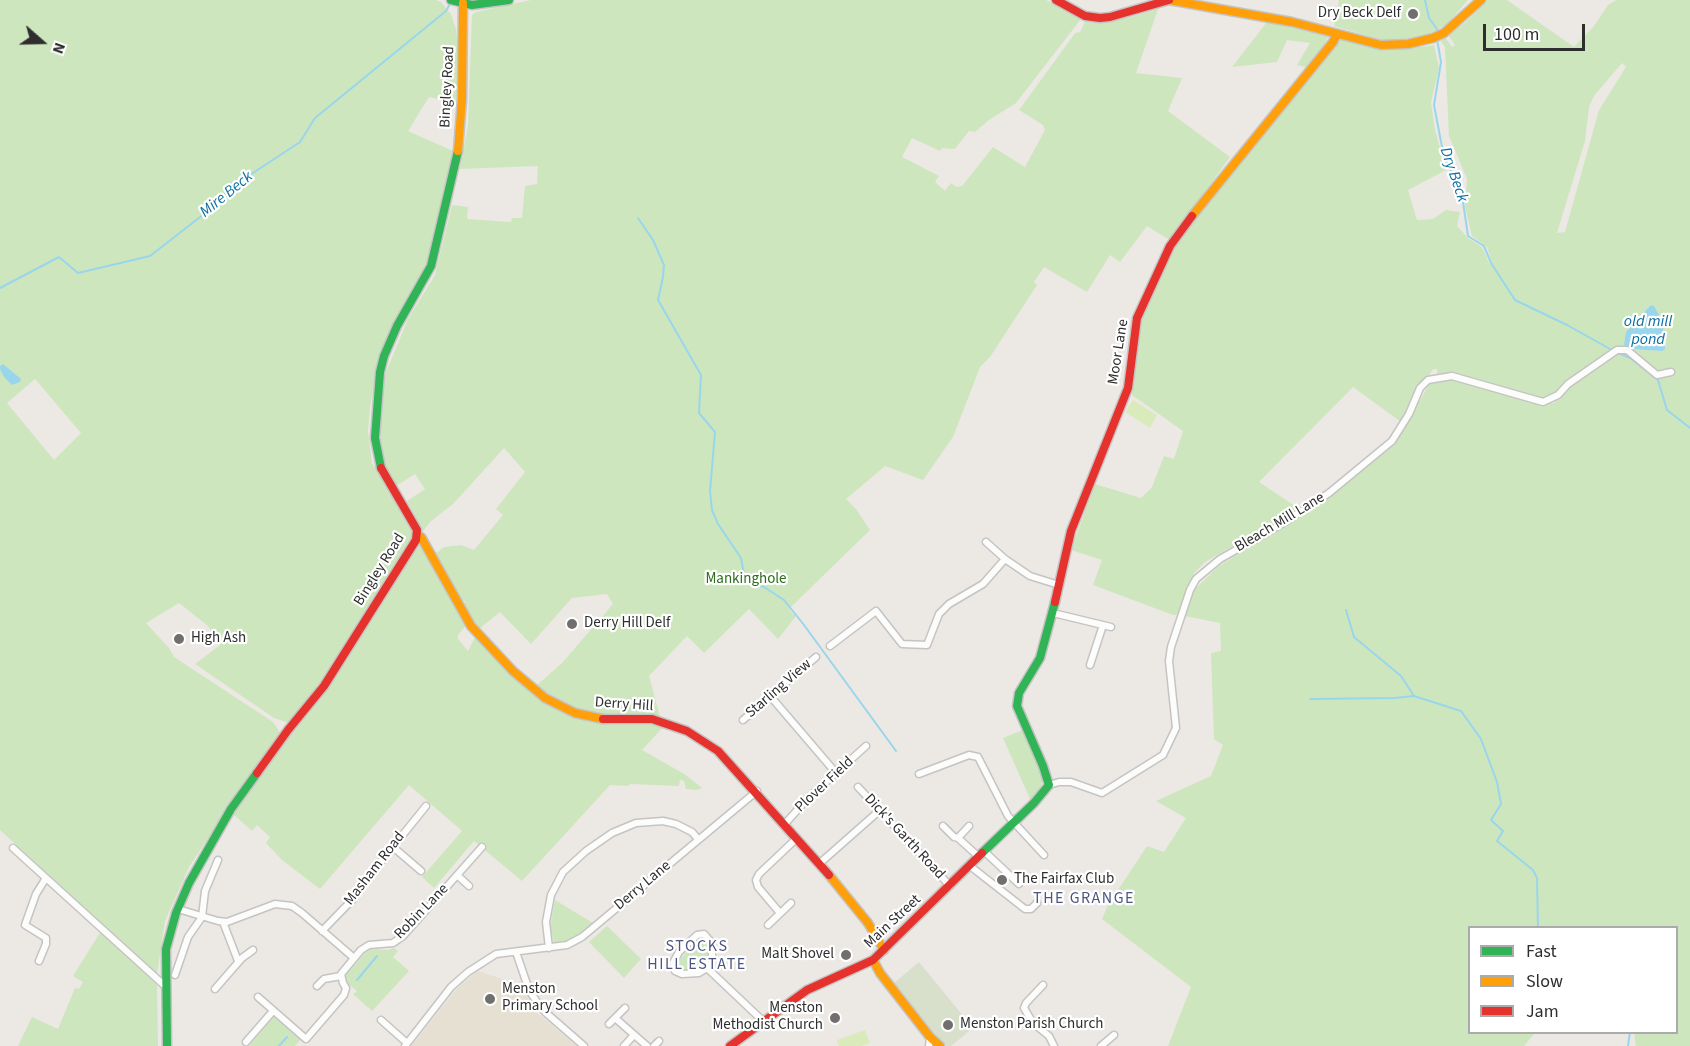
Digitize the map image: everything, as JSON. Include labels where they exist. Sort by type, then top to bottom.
[{"type":"street","points":[[451,0],[484,4],[509,0]]},
{"type":"street","points":[[1056,0],[1086,16],[1100,18],[1169,0],[1292,22],[1381,45],[1408,44],[1433,38],[1444,33],[1482,0]]},
{"type":"street","name":"Bingley Road","points":[[167,1046],[166,949],[178,909],[197,868],[231,809],[288,730],[324,686],[417,536],[417,530],[380,466],[375,438],[380,372],[397,326],[431,266],[456,160],[462,99],[463,3]]},
{"type":"street","name":"Moor Lane","points":[[1049,785],[1017,706],[1019,693],[1040,658],[1053,613],[1071,531],[1128,388],[1137,318],[1170,246],[1180,231],[1338,34]]},
{"type":"street","name":"Bleach Mill Lane","points":[[1049,785],[1071,782],[1100,793],[1163,755],[1176,728],[1169,661],[1171,647],[1190,590],[1196,579],[1220,559],[1285,522],[1329,493],[1392,441],[1409,414],[1420,388],[1428,380],[1452,376],[1544,402],[1558,395],[1568,384],[1617,350],[1627,350],[1657,375],[1671,372]]},
{"type":"street","name":"Derry Hill","points":[[417,536],[421,537],[471,626],[513,671],[545,698],[575,713],[602,719],[652,719],[687,731],[718,751],[757,791],[784,825],[820,863],[867,923],[884,950]]},
{"type":"street","points":[[986,542],[1005,559],[1030,576],[1059,585]]},
{"type":"street","points":[[830,646],[876,611],[902,644],[927,645],[939,614],[949,604],[983,584],[1005,559]]},
{"type":"street","points":[[1053,613],[1111,627]]},
{"type":"street","points":[[1089,665],[1103,625]]},
{"type":"street","name":"Starling View","points":[[743,720],[816,657]]},
{"type":"street","points":[[771,697],[836,773]]},
{"type":"street","name":"Plover Field","points":[[784,825],[807,799],[866,746]]},
{"type":"street","points":[[919,774],[969,755],[978,757],[1008,816],[1044,855]]},
{"type":"street","name":"Main Street","points":[[730,1046],[807,990],[873,960],[1014,823],[1049,785]]},
{"type":"street","name":"Dick's Garth Road","points":[[858,787],[950,886]]},
{"type":"street","name":"Derry Lane","points":[[406,1045],[451,987],[468,972],[496,954],[567,945],[582,937],[757,791]]},
{"type":"street","name":"Masham Road","points":[[322,931],[354,898],[426,806]]},
{"type":"street","points":[[820,863],[879,811]]},
{"type":"street","points":[[549,948],[546,922],[551,895],[563,872],[586,851],[612,833],[636,823],[663,821],[676,824],[692,832],[698,839]]},
{"type":"street","points":[[943,826],[954,837],[982,854],[1020,884]]},
{"type":"street","points":[[958,838],[969,826]]},
{"type":"street","points":[[780,913],[758,887],[756,880],[759,874],[796,838]]},
{"type":"street","points":[[393,847],[420,871]]},
{"type":"street","points":[[13,848],[165,986]]},
{"type":"street","name":"Robin Lane","points":[[354,958],[367,946],[388,944],[398,940],[482,848]]},
{"type":"street","points":[[175,975],[188,937],[202,917],[205,891],[218,860]]},
{"type":"street","points":[[970,866],[1025,909],[1031,909],[1037,903]]},
{"type":"street","name":"Robin Lane","points":[[457,875],[469,886]]},
{"type":"street","points":[[39,961],[46,938],[25,925],[36,894],[46,878]]},
{"type":"street","points":[[768,925],[791,903]]},
{"type":"street","points":[[178,909],[223,922],[270,905],[280,904],[296,908],[354,958],[341,976],[346,988],[344,995],[306,1039],[258,998]]},
{"type":"street","points":[[223,922],[238,961]]},
{"type":"street","points":[[704,934],[712,943],[712,957],[707,968],[699,973],[682,974],[675,971],[673,963],[679,952],[697,935],[704,934]]},
{"type":"street","points":[[215,989],[238,961],[253,950]]},
{"type":"street","points":[[516,952],[529,990],[537,1002],[545,1012],[584,1046]]},
{"type":"street","points":[[873,960],[929,1041],[940,1046]]},
{"type":"street","points":[[707,968],[763,1021]]},
{"type":"street","points":[[317,986],[324,979],[341,976]]},
{"type":"street","points":[[1043,985],[1026,1002],[1024,1008],[1033,1023],[1049,1036],[1054,1046]]},
{"type":"street","points":[[609,1024],[625,1008]]},
{"type":"street","points":[[246,1042],[273,1011]]},
{"type":"street","points":[[615,1018],[647,1046]]},
{"type":"street","points":[[381,1020],[406,1045]]},
{"type":"street","points":[[624,1046],[634,1035]]},
{"type":"street","points":[[1101,1046],[1114,1035]]},
{"type":"shaded area","name":"Menston Primary School","points":[[478,971],[524,986],[536,1012],[577,1046],[411,1046],[459,986]]},
{"type":"green space","points":[[0,0],[436,0],[441,2],[451,14],[456,29],[458,103],[429,97],[408,131],[453,151],[427,262],[397,315],[376,375],[368,431],[372,463],[410,526],[413,540],[313,696],[292,724],[274,718],[195,664],[220,645],[208,626],[179,603],[146,623],[169,648],[174,657],[273,722],[281,734],[189,867],[165,921],[157,974],[0,830]],"holes":[[[35,379],[81,433],[54,460],[7,403]]]},
{"type":"green space","name":"Mankinghole","points":[[531,0],[1046,0],[1081,19],[1016,103],[975,132],[969,131],[955,149],[942,148],[940,151],[912,138],[902,157],[939,176],[935,182],[945,191],[951,183],[956,187],[962,186],[993,147],[1025,167],[1045,130],[1043,125],[1019,110],[1075,33],[1080,32],[1085,22],[1128,18],[1158,9],[1136,73],[1182,78],[1168,111],[1230,157],[1170,240],[1147,226],[1120,262],[1110,255],[1087,292],[1044,267],[1034,282],[1037,285],[990,357],[980,367],[953,437],[923,480],[885,466],[846,499],[870,530],[793,605],[789,610],[796,616],[778,639],[749,609],[704,653],[687,636],[649,676],[660,717],[650,714],[602,719],[573,710],[536,686],[562,663],[613,604],[607,594],[572,598],[531,644],[500,612],[479,629],[464,606],[465,601],[460,600],[435,554],[444,547],[461,545],[474,550],[503,515],[496,509],[525,472],[504,448],[453,504],[431,521],[423,531],[407,501],[425,489],[415,474],[396,486],[385,465],[381,448],[380,407],[386,372],[408,319],[435,275],[452,205],[468,207],[467,219],[511,222],[512,218],[522,218],[525,186],[537,184],[538,166],[460,169],[468,125],[472,15],[476,12]]},
{"type":"green space","points":[[1339,0],[1468,0],[1447,24],[1429,34],[1410,40],[1386,41],[1334,26]]},
{"type":"green space","points":[[1487,0],[1507,0],[1574,47],[1594,26],[1608,5],[1616,0],[1690,0],[1690,1046],[1636,1046],[1634,1034],[1678,1034],[1678,926],[1468,926],[1468,1034],[1534,1034],[1524,1046],[1168,1046],[1191,987],[1102,919],[1108,905],[1147,846],[1164,852],[1186,818],[1156,801],[1211,776],[1223,745],[1214,739],[1211,653],[1221,651],[1220,623],[1185,616],[1194,590],[1219,566],[1331,495],[1394,445],[1430,383],[1454,379],[1532,403],[1554,403],[1572,383],[1616,348],[1569,380],[1556,395],[1543,399],[1457,373],[1437,376],[1437,369],[1433,369],[1418,387],[1401,422],[1353,387],[1259,482],[1298,508],[1205,562],[1194,573],[1177,615],[1093,585],[1102,560],[1071,550],[1095,484],[1141,498],[1152,487],[1164,456],[1174,459],[1183,431],[1132,395],[1139,315],[1176,244],[1337,40],[1344,39],[1382,47],[1386,50],[1392,50],[1395,47],[1434,45],[1439,68],[1431,102],[1435,130],[1446,170],[1408,190],[1417,220],[1433,219],[1446,210],[1460,212],[1457,226],[1468,238],[1482,247],[1490,265],[1491,260],[1487,247],[1472,236],[1465,207],[1467,179],[1449,136],[1445,47],[1441,41],[1445,37],[1452,47],[1455,45],[1448,35],[1466,22]],"holes":[[[1622,63],[1626,67],[1599,110],[1565,232],[1557,233],[1585,141],[1589,107],[1594,96]],[[1654,307],[1663,322],[1666,345],[1662,351],[1629,349]]]},
{"type":"green space","points":[[1267,22],[1329,36],[1310,68],[1297,65],[1310,43],[1287,40],[1277,62],[1232,67]]},
{"type":"green space","points":[[1133,400],[1157,415],[1150,428],[1125,412]]},
{"type":"green space","points":[[421,542],[468,623],[458,635],[458,639],[468,651],[475,637],[523,685],[543,701],[561,710],[593,722],[665,725],[642,750],[686,775],[702,788],[686,789],[684,781],[680,780],[679,786],[610,785],[522,881],[474,841],[434,888],[422,877],[462,831],[409,785],[320,889],[282,860],[266,843],[270,837],[257,825],[252,831],[234,815],[249,788],[316,702]]},
{"type":"green space","points":[[1023,730],[1043,778],[1040,790],[1031,801],[1003,738]]},
{"type":"green space","points":[[555,900],[593,923],[572,939],[565,942],[554,942],[550,928]]},
{"type":"green space","points":[[607,926],[641,959],[624,978],[589,942]]},
{"type":"green space","points":[[101,931],[157,985],[158,1046],[18,1046],[32,1017],[58,1029],[75,988],[79,989],[83,982],[73,976]]},
{"type":"green space","points":[[704,938],[708,941],[710,955],[704,967],[699,970],[681,971],[678,962],[696,941]]},
{"type":"green space","points":[[394,948],[398,951],[393,957],[409,971],[372,1011],[353,994],[357,991],[346,982],[346,975],[371,949]]},
{"type":"green space","points":[[919,962],[973,1028],[951,1046],[947,1046],[936,1036],[894,983]]},
{"type":"green space","points":[[274,1016],[301,1039],[295,1046],[249,1046]]},
{"type":"green space","points":[[865,1030],[870,1043],[861,1046],[839,1046],[837,1040]]},
{"type":"water","name":"old mill pond","points":[[1651,305],[1654,306],[1663,322],[1665,349],[1662,351],[1629,349],[1624,345],[1626,332]]},
{"type":"water","points":[[3,364],[21,379],[20,382],[12,385],[4,377],[0,369]]},
{"type":"waterway","name":"Dry Beck","points":[[1425,0],[1429,18],[1437,29],[1437,33]]},
{"type":"waterway","name":"Mire Beck","points":[[0,288],[59,257],[78,273],[150,256],[222,200],[227,190],[300,142],[315,118],[446,11],[451,2]]},
{"type":"waterway","name":"Dry Beck","points":[[1437,39],[1441,62],[1434,105],[1443,152],[1462,195],[1468,236],[1484,246],[1491,263],[1515,300],[1612,350]]},
{"type":"waterway","points":[[638,218],[653,240],[664,265],[658,300],[701,375],[699,413],[715,432],[710,491],[712,510],[718,524],[741,558],[745,580],[764,587],[784,600],[896,751]]},
{"type":"waterway","name":"Dry Beck","points":[[1618,353],[1630,358],[1658,380],[1667,410],[1690,428]]},
{"type":"waterway","points":[[1346,610],[1354,637],[1401,676],[1414,696]]},
{"type":"waterway","points":[[1310,699],[1414,696],[1461,711],[1481,739],[1497,782],[1501,804],[1491,820],[1503,831],[1497,841],[1533,870],[1537,878],[1538,926]]},
{"type":"waterway","points":[[357,980],[377,956]]},
{"type":"waterway","points":[[1628,1046],[1630,1034]]},
{"type":"waterway","points":[[279,1046],[287,1037]]},
{"type":"traffic: fast","points":[[451,0],[472,5],[509,0]]},
{"type":"traffic: fast","points":[[381,468],[375,438],[380,372],[397,326],[431,266],[458,151]]},
{"type":"traffic: fast","points":[[982,853],[1034,803],[1049,785],[1017,706],[1019,693],[1040,658],[1055,602]]},
{"type":"traffic: fast","points":[[167,1046],[166,949],[176,913],[189,883],[231,809],[257,773]]},
{"type":"traffic: slow","points":[[1169,0],[1292,22],[1381,45],[1408,44],[1433,38],[1444,33],[1481,0]]},
{"type":"traffic: slow","points":[[458,151],[462,99],[463,3]]},
{"type":"traffic: slow","points":[[1192,216],[1333,42],[1337,34]]},
{"type":"traffic: slow","points":[[417,536],[421,537],[471,626],[513,671],[545,698],[575,713],[603,719]]},
{"type":"traffic: slow","points":[[829,875],[868,923],[884,950]]},
{"type":"traffic: slow","points":[[873,960],[880,973],[930,1037],[940,1046]]},
{"type":"traffic: jam","points":[[1056,0],[1085,16],[1100,18],[1169,0]]},
{"type":"traffic: jam","points":[[1055,602],[1071,531],[1128,388],[1137,318],[1170,246],[1192,216]]},
{"type":"traffic: jam","points":[[257,773],[324,686],[416,540],[417,530],[381,468]]},
{"type":"traffic: jam","points":[[603,719],[652,719],[687,731],[718,751],[829,875]]},
{"type":"traffic: jam","points":[[730,1046],[807,990],[873,960],[982,853]]},
{"type":"place","name":"Dry Beck Delf","points":[[1413,14]]},
{"type":"place","name":"Derry Hill Delf","points":[[572,624]]},
{"type":"place","name":"High Ash","points":[[179,639]]},
{"type":"place","name":"The Fairfax Club","points":[[1002,880]]},
{"type":"place","name":"Malt Shovel","points":[[846,955]]},
{"type":"place","name":"Menston Primary School","points":[[490,999]]},
{"type":"place","name":"Menston Methodist Church","points":[[835,1018]]},
{"type":"place","name":"Menston Parish Church","points":[[948,1025]]},
{"type":"district","name":"THE GRANGE","points":[[1084,899]]},
{"type":"district","name":"STOCKS HILL ESTATE","points":[[697,956]]}]
